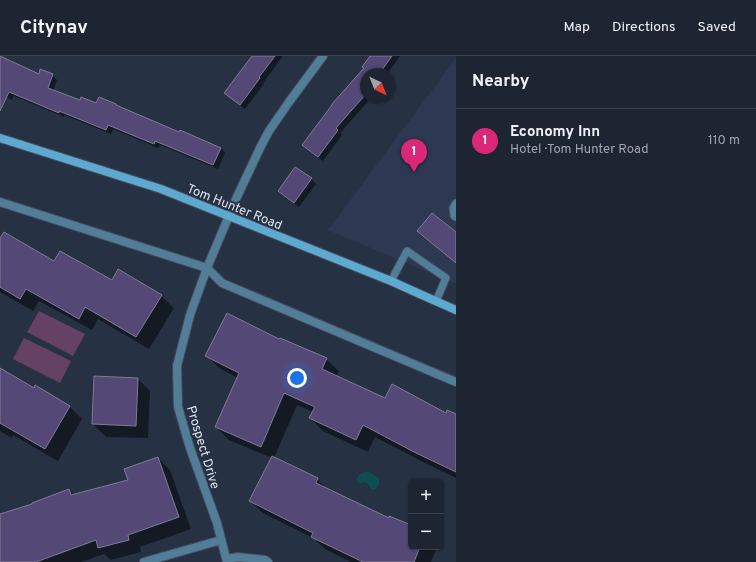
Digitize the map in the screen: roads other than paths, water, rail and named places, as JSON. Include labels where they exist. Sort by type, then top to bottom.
[{"type":"street","name":"Prospect Drive","points":[[268,562],[265,560],[238,557],[227,560],[217,523],[190,448],[178,407],[177,366],[190,315],[228,216],[269,131],[323,56]]},
{"type":"street","name":"Tom Hunter Road","points":[[0,138],[161,190],[391,281],[456,310]]},
{"type":"street","points":[[0,202],[207,268],[222,283],[456,382]]},
{"type":"street","points":[[144,562],[221,540]]},
{"type":"lane","points":[[456,203],[453,208],[454,216],[456,217]]},
{"type":"lane","points":[[391,281],[408,251],[446,278],[436,301]]},
{"type":"place","name":"Economy Inn","points":[[414,172]]}]
